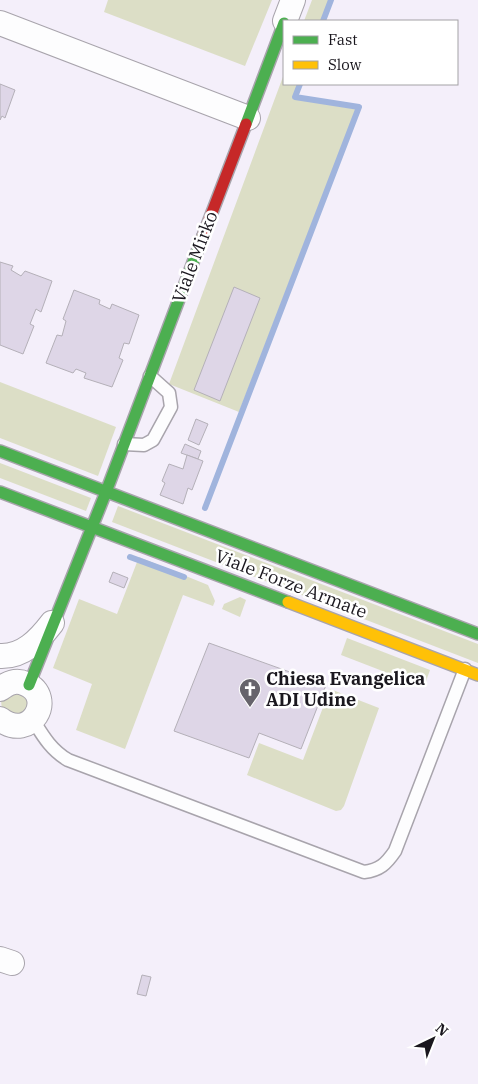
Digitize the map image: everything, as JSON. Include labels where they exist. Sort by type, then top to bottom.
[{"type":"street","name":"Viale Mirko","points":[[286,20],[293,0]]},
{"type":"street","points":[[0,23],[248,118]]},
{"type":"street","name":"Viale Mirko","points":[[106,492],[283,27]]},
{"type":"street","name":"Viale Forze Armate","points":[[0,451],[478,634]]},
{"type":"street","name":"Viale Forze Armate","points":[[0,492],[478,674]]},
{"type":"street","points":[[29,685],[106,492]]},
{"type":"street","points":[[0,656],[14,654],[34,644],[56,618]]},
{"type":"street","points":[[0,689],[6,684],[22,682],[29,685],[38,695],[39,702],[37,714],[33,720],[20,727],[0,720]]},
{"type":"lane","points":[[124,444],[150,443],[157,435],[171,407],[169,394],[150,376]]},
{"type":"lane","points":[[33,720],[50,746],[59,755],[68,760],[364,872],[375,871],[386,864],[395,851],[465,669]]},
{"type":"green space","points":[[108,0],[272,0],[245,66],[104,12]]},
{"type":"green space","points":[[312,0],[330,0],[322,20],[304,20]]},
{"type":"green space","points":[[283,77],[283,85],[298,85],[293,99],[356,109],[239,412],[169,384]]},
{"type":"green space","points":[[0,382],[116,427],[98,476],[0,438]]},
{"type":"green space","points":[[0,463],[91,498],[86,511],[0,478]]},
{"type":"green space","points":[[118,506],[478,644],[478,663],[112,522]]},
{"type":"green space","points":[[139,557],[208,585],[215,601],[213,606],[183,595],[125,749],[76,730],[92,684],[53,668],[79,599],[117,614]]},
{"type":"green space","points":[[240,597],[246,600],[240,617],[222,609],[224,604]]},
{"type":"green space","points":[[347,638],[430,670],[424,687],[341,655]]},
{"type":"green space","points":[[330,689],[379,708],[344,806],[341,810],[336,811],[247,775],[259,743],[303,760]]},
{"type":"green space","points":[[8,691],[31,696],[25,718],[2,711],[1,700]]},
{"type":"building","points":[[0,84],[15,90],[5,118],[2,116],[0,120]]},
{"type":"building","points":[[0,262],[13,266],[11,270],[21,276],[25,271],[52,281],[41,312],[36,309],[30,324],[34,326],[23,354],[0,345]]},
{"type":"building","points":[[234,287],[260,298],[220,401],[194,390]]},
{"type":"building","points":[[74,290],[100,300],[99,304],[110,309],[112,304],[139,315],[129,344],[124,343],[119,358],[123,360],[112,387],[84,378],[86,373],[76,369],[73,373],[46,363],[57,335],[62,336],[66,321],[63,319]]},
{"type":"building","points":[[196,419],[208,424],[199,445],[188,440]]},
{"type":"building","points":[[185,444],[201,451],[198,459],[181,453]]},
{"type":"building","points":[[187,455],[203,461],[192,490],[188,488],[183,504],[160,495],[165,483],[162,481],[169,464],[183,469]]},
{"type":"building","points":[[113,572],[128,578],[124,588],[109,582]]},
{"type":"building","name":"Chiesa Evangelica ADI Udine","points":[[209,643],[326,685],[301,749],[259,733],[249,758],[174,731]]},
{"type":"building","points":[[142,975],[151,977],[146,996],[137,994]]},
{"type":"waterway","points":[[323,20],[331,0]]},
{"type":"waterway","points":[[205,508],[359,107],[295,97],[300,85]]},
{"type":"waterway","points":[[130,557],[184,577]]},
{"type":"traffic: fast","points":[[246,124],[283,26]]},
{"type":"traffic: fast","points":[[29,685],[106,492],[203,236]]},
{"type":"traffic: fast","points":[[0,451],[478,634]]},
{"type":"traffic: fast","points":[[0,492],[288,602]]},
{"type":"traffic: slow","points":[[288,602],[478,675]]},
{"type":"traffic: jam","points":[[203,236],[246,124]]},
{"type":"place","name":"Chiesa Evangelica ADI Udine","points":[[250,708]]}]
